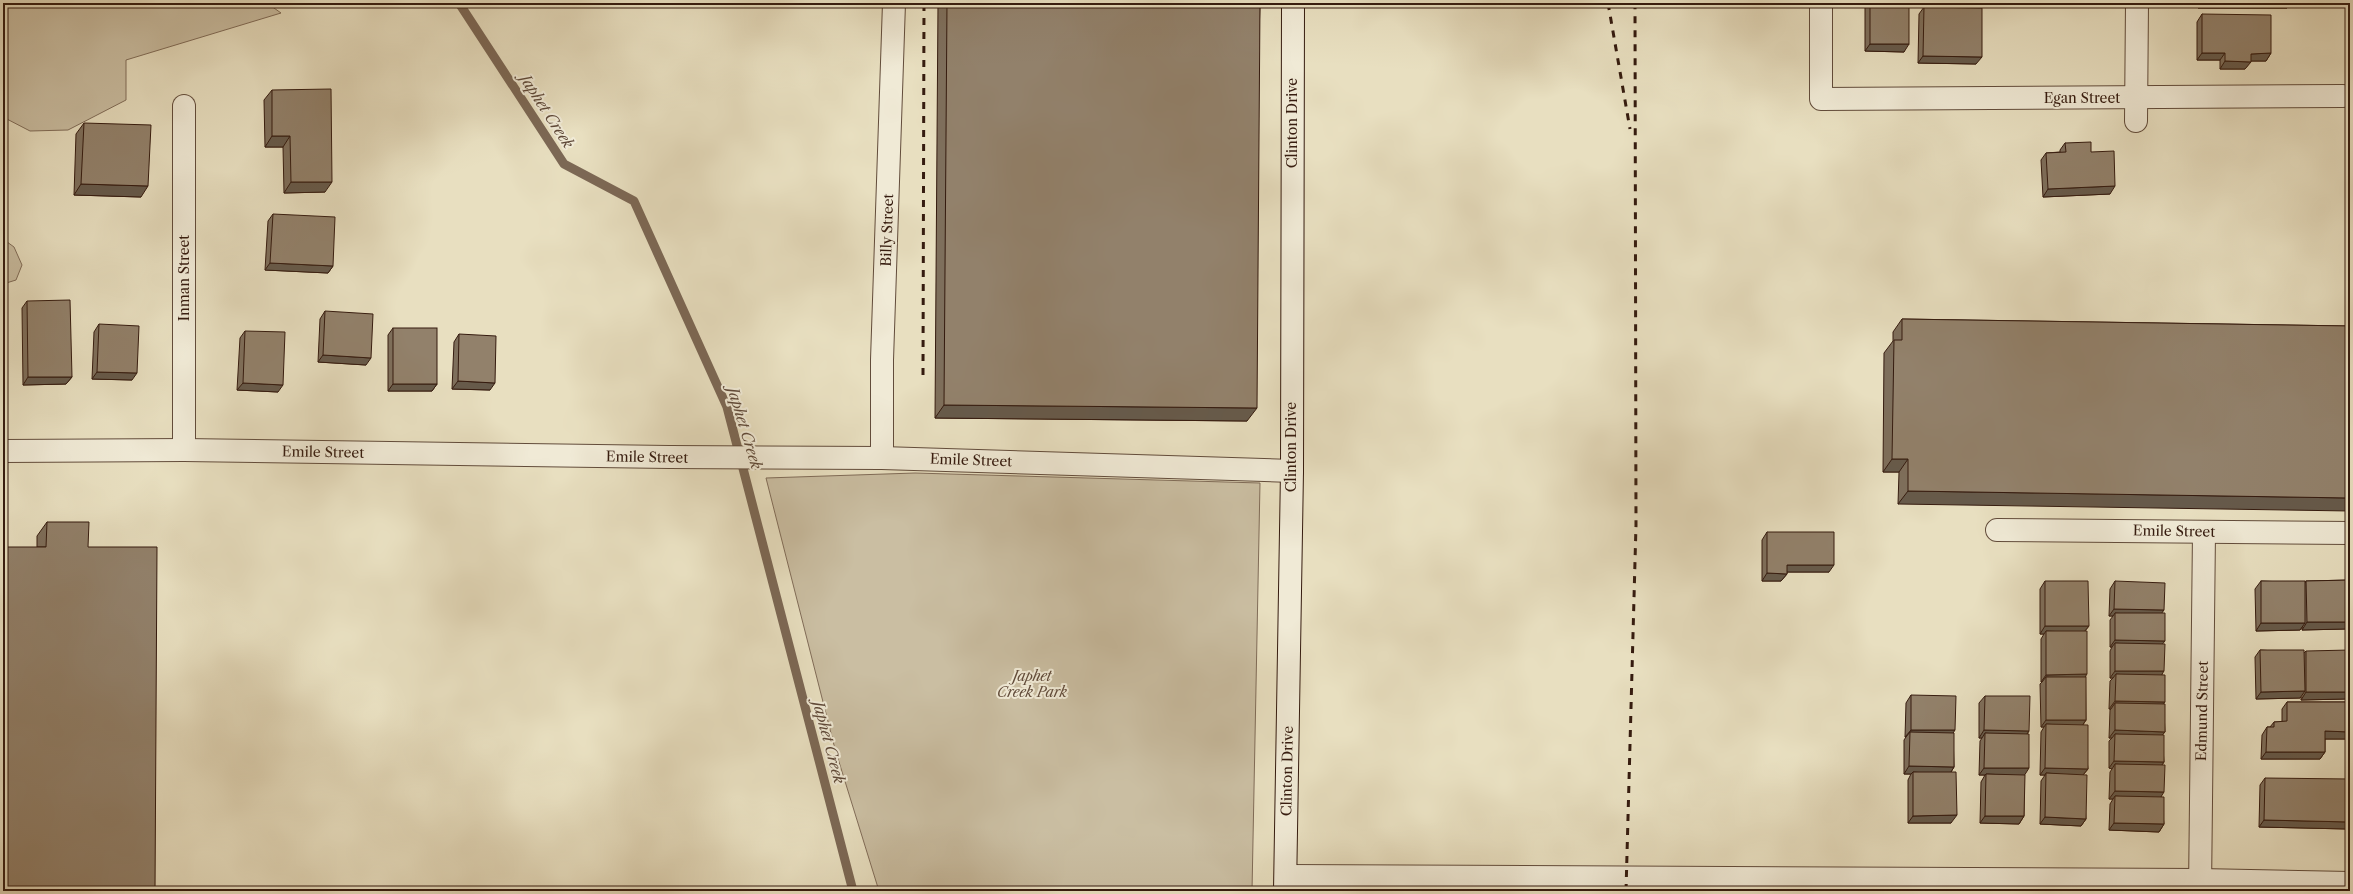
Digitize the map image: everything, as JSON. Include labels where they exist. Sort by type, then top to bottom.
[{"type":"street","name":"Billy Street","points":[[882,458],[882,360],[894,3]]},
{"type":"street","name":"Clinton Drive","points":[[1286,884],[1292,471],[1293,3]]},
{"type":"street","name":"Egan Street","points":[[1821,3],[1821,99],[2343,96]]},
{"type":"street","points":[[2136,121],[2137,3]]},
{"type":"street","name":"Inman Street","points":[[184,106],[184,450]]},
{"type":"street","name":"Emile Street","points":[[3,451],[184,450],[669,457],[882,458],[1292,471]]},
{"type":"street","name":"Emile Street","points":[[1997,530],[2350,533]]},
{"type":"street","name":"Edmund Street","points":[[2200,885],[2204,532]]},
{"type":"street","points":[[1286,884],[2200,885],[2350,883]]},
{"type":"green space","points":[[3,3],[267,3],[281,13],[126,60],[126,100],[68,130],[30,131],[3,117]]},
{"type":"green space","points":[[3,239],[14,247],[22,265],[16,280],[3,284]]},
{"type":"green space","name":"Japhet Creek Park","points":[[915,473],[1260,483],[1252,891],[879,891],[835,749],[766,478]]},
{"type":"building","points":[[947,3],[1260,3],[1257,408],[944,405]]},
{"type":"building","points":[[1870,3],[1909,3],[1909,44],[1870,44]]},
{"type":"building","points":[[1924,7],[1982,8],[1982,57],[1923,56]]},
{"type":"building","points":[[2202,14],[2271,15],[2271,53],[2251,54],[2251,62],[2225,61],[2225,53],[2202,53]]},
{"type":"building","points":[[331,89],[332,182],[291,182],[290,136],[272,136],[272,90]]},
{"type":"building","points":[[84,123],[151,125],[148,186],[81,184]]},
{"type":"building","points":[[2091,142],[2091,152],[2114,151],[2115,186],[2048,189],[2046,153],[2066,152],[2065,143]]},
{"type":"building","points":[[273,214],[335,217],[333,266],[270,263]]},
{"type":"building","points":[[70,300],[72,377],[28,377],[27,301]]},
{"type":"building","points":[[325,311],[373,314],[371,358],[323,355]]},
{"type":"building","points":[[1902,319],[2350,326],[2350,498],[1908,491],[1908,459],[1892,459],[1894,340],[1902,340]]},
{"type":"building","points":[[99,324],[139,326],[137,373],[97,372]]},
{"type":"building","points":[[393,328],[437,328],[437,384],[393,384]]},
{"type":"building","points":[[245,331],[285,332],[283,385],[243,383]]},
{"type":"building","points":[[459,334],[496,336],[495,383],[458,381]]},
{"type":"building","points":[[47,522],[89,522],[88,547],[157,547],[155,891],[3,891],[3,547],[46,547]]},
{"type":"building","points":[[1767,532],[1834,532],[1834,565],[1787,565],[1787,574],[1767,573]]},
{"type":"building","points":[[2350,580],[2350,622],[2307,622],[2306,581]]},
{"type":"building","points":[[2045,581],[2088,581],[2089,626],[2045,626]]},
{"type":"building","points":[[2115,581],[2165,583],[2164,610],[2114,609]]},
{"type":"building","points":[[2261,581],[2305,581],[2305,623],[2261,623]]},
{"type":"building","points":[[2115,613],[2165,613],[2165,641],[2115,640]]},
{"type":"building","points":[[2046,631],[2087,631],[2087,674],[2046,675]]},
{"type":"building","points":[[2115,643],[2165,644],[2164,671],[2115,671]]},
{"type":"building","points":[[2260,650],[2304,650],[2305,691],[2261,692]]},
{"type":"building","points":[[2350,650],[2350,692],[2306,692],[2306,651]]},
{"type":"building","points":[[2116,674],[2165,675],[2165,702],[2115,701]]},
{"type":"building","points":[[2046,677],[2086,677],[2086,720],[2046,720]]},
{"type":"building","points":[[1911,695],[1956,696],[1955,730],[1911,730]]},
{"type":"building","points":[[1985,696],[2030,696],[2029,731],[1984,730]]},
{"type":"building","points":[[2287,702],[2350,702],[2350,732],[2325,731],[2325,752],[2266,752],[2267,727],[2274,727],[2274,722],[2287,721]]},
{"type":"building","points":[[2115,703],[2165,704],[2165,732],[2115,730]]},
{"type":"building","points":[[2046,724],[2088,725],[2088,769],[2045,768]]},
{"type":"building","points":[[1910,732],[1954,733],[1954,767],[1909,766]]},
{"type":"building","points":[[1985,733],[2029,734],[2029,768],[1984,768]]},
{"type":"building","points":[[2115,734],[2164,735],[2164,762],[2114,761]]},
{"type":"building","points":[[2115,764],[2165,765],[2164,792],[2115,791]]},
{"type":"building","points":[[1913,772],[1956,772],[1957,815],[1913,816]]},
{"type":"building","points":[[2046,773],[2087,775],[2086,819],[2045,817]]},
{"type":"building","points":[[1986,774],[2025,775],[2024,816],[1985,816]]},
{"type":"building","points":[[2265,778],[2350,779],[2350,822],[2264,820]]},
{"type":"building","points":[[2115,796],[2164,797],[2164,824],[2114,823]]},
{"type":"waterway","name":"Japhet Creek","points":[[459,3],[564,164],[634,201],[727,407],[853,891]]},
{"type":"railway","points":[[923,375],[924,3]]},
{"type":"railway","points":[[1608,3],[1630,129]]},
{"type":"railway","points":[[1626,891],[1636,525],[1635,3]]}]
